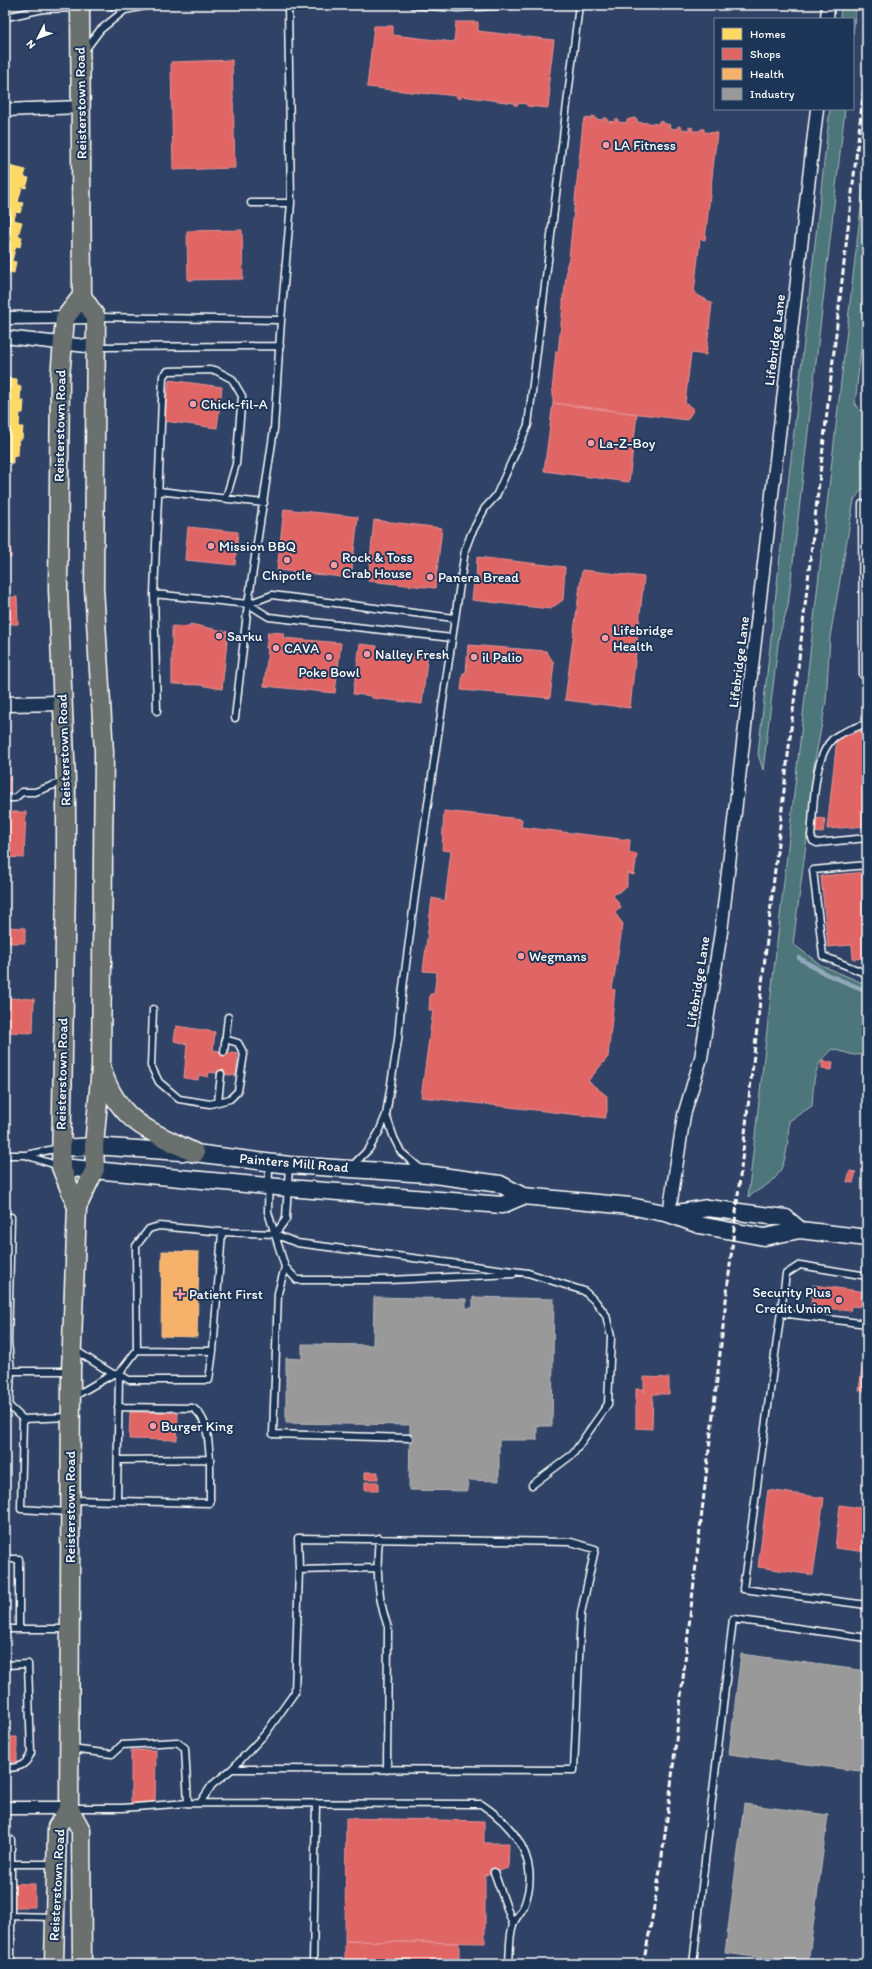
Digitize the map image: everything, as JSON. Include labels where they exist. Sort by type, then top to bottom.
[{"type":"main road","name":"Reisterstown Road","points":[[80,7],[82,296]]},
{"type":"main road","points":[[65,318],[82,296],[96,317]]},
{"type":"main road","name":"Reisterstown Road","points":[[82,1964],[81,1830],[69,1808],[71,1371],[77,1207],[95,1169],[94,1146],[101,1067],[104,752],[94,588],[96,317]]},
{"type":"main road","name":"Reisterstown Road","points":[[65,318],[60,377],[58,589],[66,780],[66,882],[61,1167],[77,1207]]},
{"type":"main road","points":[[101,1067],[111,1092],[129,1118],[195,1153]]},
{"type":"main road","name":"Painters Mill Road","points":[[61,1148],[94,1146],[195,1153],[238,1157],[289,1165],[427,1174],[500,1184],[523,1196],[630,1206],[669,1214],[699,1225],[764,1237],[800,1230],[867,1238]]},
{"type":"main road","name":"Painters Mill Road","points":[[61,1167],[288,1188],[502,1205],[523,1196]]},
{"type":"main road","name":"Reisterstown Road","points":[[54,1964],[57,1827],[69,1808]]},
{"type":"street","points":[[827,18],[828,5]]},
{"type":"street","points":[[5,110],[81,106]]},
{"type":"street","name":"Lifebridge Lane","points":[[669,1214],[682,1121],[701,1058],[722,932],[817,110]]},
{"type":"street","points":[[5,318],[96,317]]},
{"type":"street","points":[[5,337],[96,347]]},
{"type":"street","points":[[5,704],[63,703]]},
{"type":"street","points":[[5,1808],[69,1808]]},
{"type":"lane","points":[[110,5],[125,10]]},
{"type":"lane","points":[[80,56],[100,30],[125,10],[150,5]]},
{"type":"lane","points":[[235,718],[248,604],[274,429],[291,203],[288,5]]},
{"type":"lane","points":[[413,5],[458,8],[513,5]]},
{"type":"lane","points":[[350,1168],[369,1149],[379,1132],[386,1115],[398,1040],[406,955],[465,550],[471,534],[485,508],[496,496],[528,425],[579,5]]},
{"type":"lane","points":[[7,17],[43,9],[80,7]]},
{"type":"lane","points":[[251,203],[291,203]]},
{"type":"lane","points":[[96,317],[281,320]]},
{"type":"lane","points":[[96,347],[280,346]]},
{"type":"lane","points":[[157,711],[154,594],[159,491],[158,451],[163,376],[168,371],[215,370],[232,379],[242,396],[236,464],[226,498]]},
{"type":"lane","points":[[159,491],[264,503]]},
{"type":"lane","points":[[862,504],[863,675],[867,678]]},
{"type":"lane","points":[[154,594],[248,604],[269,617],[452,638]]},
{"type":"lane","points":[[248,604],[272,595],[454,618]]},
{"type":"lane","points":[[867,723],[838,735],[828,743],[821,756],[811,836],[812,841],[817,843],[867,838]]},
{"type":"lane","points":[[5,798],[15,798],[22,792],[35,792],[66,780]]},
{"type":"lane","points":[[867,865],[813,870],[823,956],[867,974]]},
{"type":"lane","points":[[153,1009],[151,1066],[159,1082],[179,1098],[210,1104],[230,1099],[238,1091],[242,1075],[244,1054],[238,1043],[225,1039]]},
{"type":"lane","points":[[224,1052],[228,1017]]},
{"type":"lane","points":[[218,1102],[221,1074]]},
{"type":"lane","points":[[386,1115],[394,1138],[401,1152],[427,1174]]},
{"type":"lane","points":[[5,1155],[26,1155],[61,1148]]},
{"type":"lane","points":[[26,1155],[61,1167]]},
{"type":"lane","points":[[270,1163],[268,1212],[285,1267],[297,1280],[389,1280],[528,1273]]},
{"type":"lane","points":[[275,1234],[286,1219],[289,1165]]},
{"type":"lane","points":[[5,1217],[11,1217],[7,1343],[11,1371],[9,1406],[24,1419],[71,1417]]},
{"type":"lane","points":[[71,1398],[116,1374],[136,1350],[136,1246],[149,1229],[159,1226],[222,1232],[275,1234],[297,1243],[528,1273],[584,1291],[606,1315],[611,1336],[608,1404],[573,1454],[532,1485]]},
{"type":"lane","points":[[72,1347],[116,1374],[130,1380],[209,1380],[213,1351],[222,1232]]},
{"type":"lane","points":[[867,1276],[800,1265],[786,1274],[743,1589],[867,1605]]},
{"type":"lane","points":[[285,1267],[278,1293],[273,1434],[409,1438]]},
{"type":"lane","points":[[781,1313],[867,1324]]},
{"type":"lane","points":[[136,1350],[213,1351]]},
{"type":"lane","points":[[11,1371],[71,1371]]},
{"type":"lane","points":[[116,1374],[118,1407],[117,1500]]},
{"type":"lane","points":[[24,1419],[21,1509],[70,1506],[117,1500],[210,1503],[210,1459],[205,1422],[201,1413],[194,1408],[118,1407]]},
{"type":"lane","points":[[118,1460],[210,1459]]},
{"type":"lane","points":[[200,1803],[212,1785],[232,1769],[266,1733],[295,1692],[299,1570],[298,1538],[571,1542],[595,1549],[581,1613],[574,1770],[232,1769]]},
{"type":"lane","points":[[379,1538],[376,1568],[381,1608],[388,1627],[386,1770]]},
{"type":"lane","points":[[5,1559],[19,1559],[19,1629]]},
{"type":"lane","points":[[299,1570],[376,1568]]},
{"type":"lane","points":[[692,1964],[733,1619],[867,1638]]},
{"type":"lane","points":[[5,1629],[70,1629]]},
{"type":"lane","points":[[5,1665],[28,1664],[31,1753],[28,1761],[22,1766],[5,1768]]},
{"type":"lane","points":[[69,1748],[112,1754],[122,1744],[177,1742],[185,1748],[188,1803]]},
{"type":"lane","points":[[69,1808],[122,1808],[188,1803],[481,1804],[498,1816],[514,1833],[524,1848],[526,1855],[530,1887],[524,1908],[513,1925]]},
{"type":"lane","points":[[313,1964],[316,1803]]},
{"type":"lane","points":[[5,1840],[11,1840],[11,1964]]},
{"type":"lane","points":[[11,1864],[56,1864]]},
{"type":"lane","points":[[494,1872],[513,1925],[509,1964]]},
{"type":"lane","points":[[11,1916],[55,1917]]},
{"type":"green space","points":[[841,5],[856,5],[854,25],[854,18],[840,18]]},
{"type":"green space","points":[[830,110],[845,110],[788,606],[779,636],[763,770],[758,754]]},
{"type":"green space","points":[[867,154],[867,290],[863,297],[864,321],[855,404],[860,411],[867,410],[867,487],[861,490],[854,500],[830,637],[826,702],[814,765],[811,806],[793,944],[821,965],[867,985],[867,1054],[854,1055],[832,1049],[825,1056],[817,1068],[815,1075],[812,1106],[789,1121],[785,1159],[779,1173],[771,1182],[748,1197]]},
{"type":"building: Homes","points":[[5,165],[26,170],[24,177],[29,178],[26,188],[22,187],[18,202],[23,203],[20,213],[16,212],[14,220],[5,218]]},
{"type":"building: Homes","points":[[5,218],[22,222],[18,236],[22,237],[20,247],[16,246],[12,261],[16,262],[14,273],[9,272],[6,287]]},
{"type":"building: Homes","points":[[5,378],[17,379],[17,386],[21,386],[20,401],[24,401],[23,413],[20,413],[19,427],[23,427],[22,439],[19,439],[18,456],[13,456],[13,463],[5,462]]},
{"type":"building: Shops","points":[[456,22],[478,22],[478,31],[554,40],[548,88],[550,88],[548,108],[527,106],[527,104],[518,103],[518,105],[514,105],[514,103],[461,96],[461,99],[457,98],[457,96],[367,87],[374,26],[393,26],[393,35],[454,42]]},
{"type":"building: Shops","points":[[232,60],[235,168],[173,170],[171,62]]},
{"type":"building: Shops","points":[[592,116],[596,117],[595,119],[603,120],[603,118],[607,118],[607,121],[615,122],[615,119],[618,119],[618,122],[626,123],[627,120],[634,118],[637,119],[637,122],[659,124],[659,121],[670,125],[669,128],[677,129],[678,126],[681,127],[681,129],[689,130],[689,127],[693,128],[692,131],[700,131],[701,129],[704,129],[704,132],[717,133],[705,240],[700,239],[694,293],[712,303],[706,355],[691,353],[685,403],[694,409],[687,420],[553,403],[552,391],[556,351],[558,352],[563,295],[566,268],[569,258],[583,123],[585,118],[592,119]]},
{"type":"building: Shops","points":[[242,230],[243,279],[188,280],[187,231]]},
{"type":"building: Shops","name":"Chick-fil-A","points":[[169,380],[222,387],[217,428],[164,421]]},
{"type":"building: Shops","name":"La-Z-Boy","points":[[553,403],[637,414],[629,482],[544,471]]},
{"type":"building: Shops","points":[[5,497],[9,497],[11,558],[5,559]]},
{"type":"building: Shops","points":[[284,509],[358,517],[351,578],[277,570]]},
{"type":"building: Shops","points":[[374,520],[442,528],[435,588],[368,581]]},
{"type":"building: Shops","name":"Mission BBQ","points":[[188,527],[238,532],[235,565],[185,560]]},
{"type":"building: Shops","points":[[477,557],[565,567],[563,600],[550,609],[472,600],[474,582],[476,582]]},
{"type":"building: Shops","name":"Lifebridge Health","points":[[582,570],[644,577],[630,708],[565,700]]},
{"type":"building: Shops","points":[[5,597],[17,597],[18,624],[5,624]]},
{"type":"building: Shops","points":[[190,624],[228,632],[222,689],[200,685],[172,684],[172,626],[190,627]]},
{"type":"building: Shops","points":[[268,632],[284,633],[283,638],[341,643],[335,693],[264,686]]},
{"type":"building: Shops","points":[[360,644],[377,646],[377,649],[415,653],[416,650],[428,651],[422,704],[372,698],[372,696],[353,694]]},
{"type":"building: Shops","points":[[468,645],[546,651],[554,663],[550,698],[461,690],[463,673],[466,673]]},
{"type":"building: Shops","points":[[867,729],[867,826],[827,829],[837,739]]},
{"type":"building: Shops","points":[[5,776],[10,776],[9,794],[5,794]]},
{"type":"building: Shops","name":"Wegmans","points":[[444,811],[522,819],[521,827],[630,840],[629,852],[637,854],[634,875],[627,873],[627,887],[613,895],[621,907],[615,913],[623,924],[612,989],[615,990],[608,1057],[588,1081],[607,1096],[607,1111],[605,1118],[421,1097],[433,1010],[429,1010],[430,994],[434,994],[437,972],[423,971],[432,898],[445,901],[451,851],[442,850]]},
{"type":"building: Shops","points":[[5,812],[26,812],[24,858],[5,857]]},
{"type":"building: Shops","points":[[815,818],[825,819],[823,833],[813,832]]},
{"type":"building: Shops","points":[[867,872],[867,958],[853,959],[852,945],[828,947],[821,876]]},
{"type":"building: Shops","points":[[5,927],[25,928],[25,943],[5,943]]},
{"type":"building: Shops","points":[[5,998],[34,999],[33,1033],[5,1032]]},
{"type":"building: Shops","points":[[176,1026],[215,1032],[213,1050],[238,1054],[236,1076],[209,1072],[208,1077],[199,1075],[198,1080],[184,1078],[187,1044],[174,1041]]},
{"type":"building: Shops","points":[[822,1061],[833,1062],[832,1070],[822,1069]]},
{"type":"building: Shops","points":[[850,1171],[856,1172],[853,1183],[847,1182]]},
{"type":"building: Shops","name":"Security Plus Credit Union","points":[[813,1285],[867,1292],[866,1307],[851,1306],[850,1311],[811,1306]]},
{"type":"building: Shops","points":[[865,1345],[867,1346],[867,1392],[859,1390]]},
{"type":"building: Shops","points":[[644,1377],[669,1378],[669,1394],[653,1394],[652,1429],[636,1428],[636,1389],[643,1389],[644,1393]]},
{"type":"building: Shops","name":"Burger King","points":[[130,1412],[178,1413],[177,1440],[129,1439]]},
{"type":"building: Shops","points":[[365,1472],[378,1472],[378,1479],[365,1479]]},
{"type":"building: Shops","points":[[365,1482],[378,1482],[378,1490],[365,1490]]},
{"type":"building: Shops","points":[[768,1490],[824,1498],[813,1575],[758,1567]]},
{"type":"building: Shops","points":[[840,1505],[867,1509],[867,1552],[835,1548]]},
{"type":"building: Shops","points":[[5,1737],[17,1737],[17,1762],[5,1762]]},
{"type":"building: Shops","points":[[131,1750],[156,1750],[155,1804],[131,1804]]},
{"type":"building: Shops","points":[[346,1818],[484,1821],[484,1843],[509,1843],[508,1868],[485,1875],[485,1943],[345,1941]]},
{"type":"building: Shops","points":[[5,1883],[35,1884],[35,1907],[5,1907]]},
{"type":"building: Shops","points":[[345,1941],[459,1943],[459,1964],[345,1964]]},
{"type":"building: Health","name":"Patient First","points":[[162,1251],[199,1252],[197,1337],[161,1336]]},
{"type":"building: Industry","points":[[374,1297],[466,1299],[466,1308],[473,1308],[473,1297],[554,1299],[552,1426],[537,1426],[537,1440],[499,1440],[499,1481],[468,1480],[468,1491],[409,1490],[410,1425],[286,1423],[286,1358],[302,1359],[302,1344],[373,1345]]},
{"type":"building: Industry","points":[[741,1654],[867,1671],[867,1772],[729,1754]]},
{"type":"building: Industry","points":[[744,1804],[828,1815],[808,1964],[725,1953]]},
{"type":"waterway","points":[[799,958],[826,974],[867,991]]},
{"type":"railway","points":[[643,1964],[649,1936],[670,1796],[867,61]]},
{"type":"place","name":"LA Fitness","points":[[606,145]]},
{"type":"place","name":"Chick-fil-A","points":[[193,404]]},
{"type":"place","name":"La-Z-Boy","points":[[591,443]]},
{"type":"place","name":"Mission BBQ","points":[[211,546]]},
{"type":"place","name":"Chipotle","points":[[287,560]]},
{"type":"place","name":"Rock & Toss Crab House","points":[[334,565]]},
{"type":"place","name":"Panera Bread","points":[[430,577]]},
{"type":"place","name":"Sarku","points":[[219,636]]},
{"type":"place","name":"Lifebridge Health","points":[[605,638]]},
{"type":"place","name":"CAVA","points":[[276,648]]},
{"type":"place","name":"Nalley Fresh","points":[[367,654]]},
{"type":"place","name":"Poke Bowl","points":[[329,657]]},
{"type":"place","name":"il Palio","points":[[474,657]]},
{"type":"place","name":"Wegmans","points":[[521,956]]},
{"type":"place","name":"Patient First","points":[[180,1294]]},
{"type":"place","name":"Security Plus Credit Union","points":[[839,1300]]},
{"type":"place","name":"Burger King","points":[[153,1426]]}]
